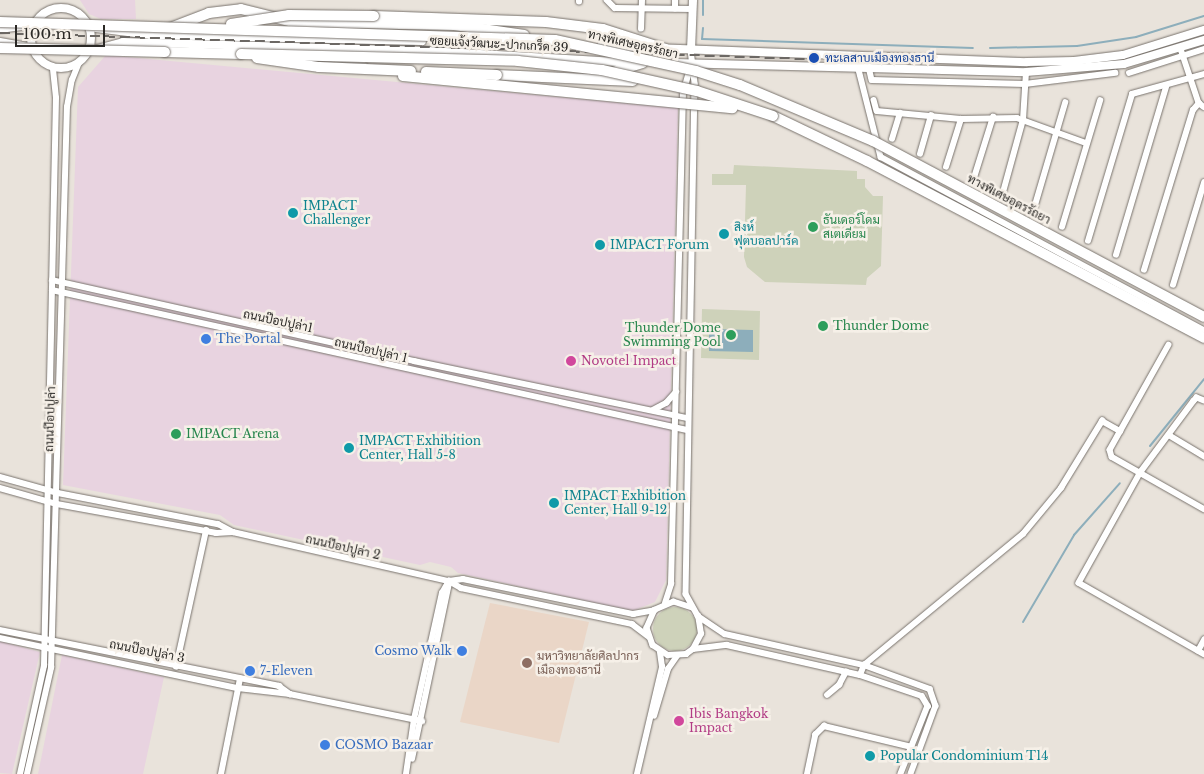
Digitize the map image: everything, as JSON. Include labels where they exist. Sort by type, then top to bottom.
[{"type":"highway","points":[[152,35],[209,13],[241,9],[293,22],[454,25],[555,40]]},
{"type":"highway","points":[[208,27],[289,15],[455,17],[546,22],[603,29],[666,49]]},
{"type":"highway","name":"ทางพิเศษอุดรรัถยา","points":[[0,22],[208,27],[555,40],[696,71],[740,86],[873,141],[1204,317]]},
{"type":"highway","points":[[0,48],[518,61],[602,70],[697,91],[773,116],[860,158],[1204,338]]},
{"type":"highway","points":[[314,50],[382,74],[707,104],[773,116]]},
{"type":"highway","points":[[241,54],[276,63],[319,67],[587,78],[656,84],[683,93]]},
{"type":"highway","points":[[587,78],[643,63]]},
{"type":"main road","points":[[70,0],[72,10]]},
{"type":"main road","points":[[691,50],[693,0]]},
{"type":"main road","points":[[0,30],[13,30],[34,24],[57,4],[82,16],[90,26],[92,39],[89,51],[79,63],[71,68],[53,68],[42,62],[34,51],[31,42],[34,24]]},
{"type":"main road","name":"ซอยแจ้งวัฒนะ-ปากเกร็ด 39","points":[[90,26],[152,35],[1074,61],[1124,54],[1204,30]]},
{"type":"main road","name":"ซอยแจ้งวัฒนะ-ปากเกร็ด 39","points":[[89,51],[123,42],[314,50],[438,52],[643,63],[858,66],[1026,72],[1124,64],[1181,49],[1204,40]]},
{"type":"main road","points":[[0,42],[18,43],[34,51]]},
{"type":"street","points":[[606,0],[615,8],[692,9]]},
{"type":"street","points":[[641,29],[642,0]]},
{"type":"street","points":[[675,0],[675,9]]},
{"type":"street","points":[[1181,49],[1199,102],[1204,108]]},
{"type":"street","points":[[691,50],[691,64],[695,84],[684,585],[692,608],[698,616],[725,634],[864,665],[930,689],[936,699],[911,774]]},
{"type":"street","points":[[1128,73],[1204,50]]},
{"type":"street","name":"ถนนป๊อปปูล่า","points":[[27,774],[53,640],[65,282],[68,107],[72,80],[79,63]]},
{"type":"street","points":[[665,603],[671,584],[683,93],[691,64]]},
{"type":"street","points":[[858,66],[881,157],[1204,330]]},
{"type":"street","points":[[869,67],[872,80],[1026,84],[1115,74]]},
{"type":"street","name":"ถนนป๊อปปูล่า","points":[[45,501],[56,98],[53,68]]},
{"type":"street","points":[[1002,196],[1023,120],[1026,72]]},
{"type":"street","points":[[1088,241],[1132,94],[1192,79],[1204,74]]},
{"type":"street","points":[[1116,255],[1166,86]]},
{"type":"street","points":[[874,100],[877,111],[960,119],[993,118],[1023,120],[1086,143]]},
{"type":"street","points":[[1062,227],[1100,100]]},
{"type":"street","points":[[1144,270],[1192,110],[1199,102]]},
{"type":"street","points":[[1033,212],[1065,103]]},
{"type":"street","points":[[892,139],[900,113]]},
{"type":"street","points":[[920,154],[931,116]]},
{"type":"street","points":[[973,181],[993,118]]},
{"type":"street","points":[[946,167],[960,119]]},
{"type":"street","points":[[1174,285],[1204,183]]},
{"type":"street","name":"ถนนป๊อปปูล่า1","points":[[52,280],[414,362],[687,418]]},
{"type":"street","name":"ถนนป๊อปปูล่า 1","points":[[52,290],[687,430]]},
{"type":"street","points":[[1169,344],[1110,450],[1112,457],[1204,508]]},
{"type":"street","points":[[651,411],[666,403],[676,392]]},
{"type":"street","points":[[1204,401],[1198,398],[1141,472],[1079,583],[1201,652],[1204,640]]},
{"type":"street","points":[[860,675],[864,665],[1024,534],[1061,488],[1102,421],[1120,431]]},
{"type":"street","points":[[1169,435],[1204,456]]},
{"type":"street","name":"ถนนป๊อปปูล่า 2","points":[[0,477],[58,493],[218,524],[234,532]]},
{"type":"street","name":"ถนนป๊อปปูล่า 2","points":[[0,488],[57,504],[206,530],[234,532],[449,581],[461,588],[632,624],[649,638]]},
{"type":"street","points":[[20,774],[44,666],[45,501]]},
{"type":"street","points":[[142,519],[144,510]]},
{"type":"street","points":[[176,667],[206,530]]},
{"type":"street","name":"ถนนป๊อปปูล่า 2","points":[[449,581],[463,579],[633,614],[655,610]]},
{"type":"street","points":[[407,774],[414,719],[442,593],[449,581]]},
{"type":"street","points":[[407,774],[422,721],[449,581]]},
{"type":"street","points":[[650,729],[662,666],[660,652],[649,638],[648,628],[655,610],[665,603],[684,603],[692,608]]},
{"type":"street","points":[[693,649],[701,634],[698,616]]},
{"type":"street","name":"ถนนป๊อปปูล่า 3","points":[[0,630],[176,667],[279,686],[290,694]]},
{"type":"street","points":[[8,640],[10,633]]},
{"type":"street","name":"ถนนป๊อปปูล่า 3","points":[[0,638],[52,651],[238,688],[290,694],[422,721]]},
{"type":"street","points":[[637,774],[668,669],[677,656],[693,649],[727,645],[887,682],[922,696],[928,706],[901,774]]},
{"type":"street","points":[[775,656],[777,646]]},
{"type":"street","points":[[660,652],[677,656]]},
{"type":"street","points":[[827,695],[839,686],[846,672]]},
{"type":"street","points":[[221,774],[240,679]]},
{"type":"street","points":[[926,701],[936,699]]},
{"type":"street","points":[[807,774],[815,735],[824,726],[912,747]]},
{"type":"shaded area","points":[[80,0],[135,0],[136,19],[101,19],[89,14]]},
{"type":"shaded area","points":[[106,55],[678,108],[666,580],[655,602],[632,611],[458,573],[451,567],[430,562],[420,565],[234,525],[220,515],[63,485],[78,87]]},
{"type":"shaded area","name":"มหาวิทยาลัยศิลปากร เมืองทองธานี","points":[[490,603],[589,622],[559,743],[460,722]]},
{"type":"shaded area","points":[[0,641],[40,652],[12,774],[0,773]]},
{"type":"shaded area","points":[[62,655],[164,677],[143,774],[38,774]]},
{"type":"green space","name":"ธันเดอร์โดม สเตเดียม","points":[[734,165],[857,171],[857,179],[865,179],[865,187],[873,196],[883,196],[881,266],[867,278],[866,285],[765,282],[747,267],[744,257],[746,185],[712,185],[712,174],[733,174]]},
{"type":"green space","name":"Thunder Dome Swimming Pool","points":[[702,309],[760,311],[759,360],[701,358]]},
{"type":"green space","points":[[679,607],[691,613],[696,621],[696,637],[691,645],[683,650],[671,651],[659,645],[654,637],[653,625],[659,613],[667,608]]},
{"type":"water","points":[[709,329],[753,330],[753,352],[709,351]]},
{"type":"waterway","points":[[703,0],[703,15]]},
{"type":"waterway","points":[[990,48],[1077,46],[1136,37],[1204,16]]},
{"type":"waterway","points":[[703,28],[702,39],[973,48]]},
{"type":"waterway","points":[[1150,446],[1204,379]]},
{"type":"waterway","points":[[1023,622],[1074,535],[1120,483]]},
{"type":"railway","points":[[0,33],[871,61]]},
{"type":"place","name":"ทะเลสาบเมืองทองธานี","points":[[814,58]]},
{"type":"place","name":"IMPACT Challenger","points":[[293,213]]},
{"type":"place","name":"ธันเดอร์โดม สเตเดียม","points":[[813,227]]},
{"type":"place","name":"สิงห์ ฟุตบอลปาร์ค","points":[[724,234]]},
{"type":"place","name":"IMPACT Forum","points":[[600,245]]},
{"type":"place","name":"Thunder Dome","points":[[823,326]]},
{"type":"place","name":"Thunder Dome Swimming Pool","points":[[731,335]]},
{"type":"place","name":"The Portal","points":[[206,339]]},
{"type":"place","name":"Novotel Impact","points":[[571,361]]},
{"type":"place","name":"IMPACT Arena","points":[[176,434]]},
{"type":"place","name":"IMPACT Exhibition Center, Hall 5-8","points":[[349,448]]},
{"type":"place","name":"IMPACT Exhibition Center, Hall 9-12","points":[[554,503]]},
{"type":"place","name":"Cosmo Walk","points":[[462,651]]},
{"type":"place","name":"มหาวิทยาลัยศิลปากร เมืองทองธานี","points":[[527,663]]},
{"type":"place","name":"7-Eleven","points":[[250,671]]},
{"type":"place","name":"Ibis Bangkok Impact","points":[[679,721]]},
{"type":"place","name":"COSMO Bazaar","points":[[325,745]]},
{"type":"place","name":"Popular Condominium T14","points":[[870,756]]}]
